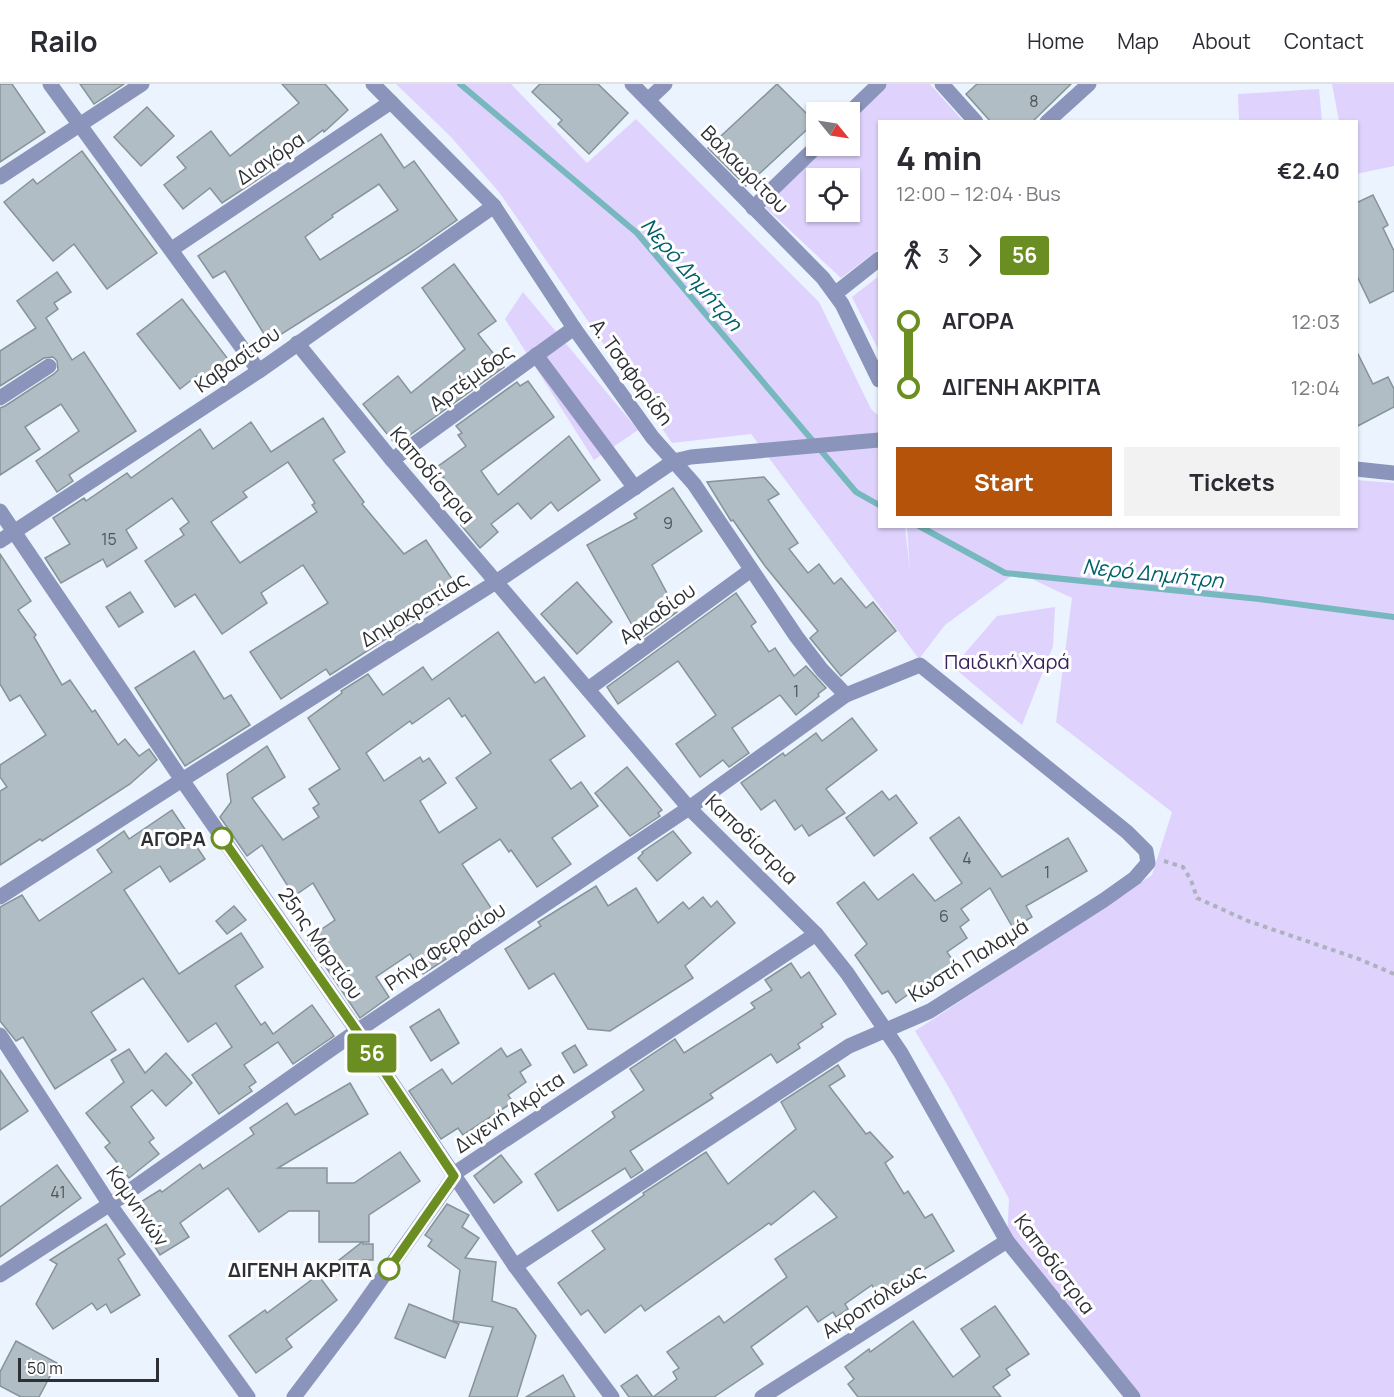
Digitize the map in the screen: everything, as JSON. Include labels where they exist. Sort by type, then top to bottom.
[{"type":"street","points":[[50,84],[259,371]]},
{"type":"street","points":[[0,177],[142,84]]},
{"type":"street","name":"Α. Τσαφαρίδη","points":[[373,84],[494,206],[574,328],[653,438],[694,484],[822,670],[846,695]]},
{"type":"street","name":"Βαλαωρίτου","points":[[632,84],[807,260],[836,294],[878,378]]},
{"type":"street","points":[[648,100],[665,84]]},
{"type":"street","points":[[860,102],[879,84]]},
{"type":"street","points":[[942,84],[974,120]]},
{"type":"street","points":[[1049,120],[1088,84],[1096,84]]},
{"type":"street","name":"Διαγόρα","points":[[172,249],[391,102]]},
{"type":"street","points":[[753,208],[806,156]]},
{"type":"street","name":"Καβασίτου","points":[[0,541],[259,371],[494,206]]},
{"type":"street","points":[[836,294],[878,261]]},
{"type":"street","name":"Αρτέμιδος","points":[[392,460],[574,328]]},
{"type":"street","name":"Καποδίστρια","points":[[297,343],[392,460],[689,807],[816,934],[847,973],[901,1053],[1007,1241],[1133,1397]]},
{"type":"street","points":[[536,355],[635,488]]},
{"type":"street","points":[[0,398],[49,366]]},
{"type":"street","name":"Δημοκρατίας","points":[[0,897],[496,582],[674,462],[691,457],[878,440]]},
{"type":"street","points":[[1358,469],[1394,473]]},
{"type":"street","name":"25ης Μαρτίου","points":[[0,511],[182,780],[357,1031],[515,1266],[612,1397]]},
{"type":"street","name":"Αρκαδίου","points":[[588,689],[751,570]]},
{"type":"street","name":"Ρήγα Φερραίου","points":[[0,1275],[110,1205],[357,1031],[689,807],[846,695],[920,665],[1127,832],[1143,846],[1149,856]]},
{"type":"street","name":"Κωστή Παλαμά","points":[[515,1266],[849,1046],[930,1011],[1104,900],[1143,870],[1148,863],[1149,856]]},
{"type":"street","name":"Διγενή Ακρίτα","points":[[294,1397],[367,1300],[454,1176],[467,1163],[816,934]]},
{"type":"street","name":"Κομνηνών","points":[[0,1035],[110,1205],[248,1397]]},
{"type":"street","name":"Ακροπόλεως","points":[[762,1397],[1007,1241]]},
{"type":"path","points":[[1149,856],[1182,867],[1191,880],[1197,898],[1248,921],[1359,959],[1394,974]]},
{"type":"green space","points":[[396,84],[511,84],[587,163],[636,119],[819,302],[871,409],[878,415],[878,528],[905,528],[910,572],[907,528],[1358,528],[1358,480],[1394,483],[1394,1397],[1123,1397],[1007,1241],[1009,1199],[948,1086],[915,1031],[1152,875],[1172,812],[1056,722],[1072,598],[1017,572],[945,625],[919,659],[751,434],[672,443],[499,192],[450,136]]},
{"type":"green space","points":[[887,84],[930,84],[962,120],[878,120],[878,250],[841,278],[765,207],[816,156],[860,156],[860,111]]},
{"type":"green space","points":[[1332,84],[1394,84],[1394,166],[1358,174],[1358,120],[1339,120]]},
{"type":"green space","points":[[1319,89],[1322,120],[1239,120],[1238,94]]},
{"type":"green space","points":[[878,277],[878,349],[852,297]]},
{"type":"green space","points":[[523,292],[638,430],[594,460],[505,319]]},
{"type":"green space","name":"Παιδική Χαρά","points":[[1055,607],[1053,646],[1022,725],[953,667],[997,616]]},
{"type":"building","points":[[0,84],[12,84],[45,132],[0,162]]},
{"type":"building","points":[[80,84],[124,84],[94,104]]},
{"type":"building","points":[[282,84],[325,84],[348,110],[324,132],[323,130],[266,174],[222,203],[210,188],[183,209],[164,185],[186,168],[177,157],[211,131],[230,156],[299,103]]},
{"type":"building","points":[[540,84],[598,84],[628,113],[589,154],[558,124],[562,120],[532,92]]},
{"type":"building","points":[[777,84],[806,113],[806,130],[746,186],[708,148]]},
{"type":"building","points":[[977,84],[1071,84],[1034,120],[989,120],[966,94]]},
{"type":"building","points":[[147,107],[174,136],[141,166],[114,137]]},
{"type":"building","points":[[381,134],[404,168],[414,161],[457,220],[269,342],[225,271],[213,278],[198,256]],"holes":[[[379,184],[398,210],[320,260],[305,237],[333,217],[332,215]]]},
{"type":"building","points":[[82,151],[157,253],[107,289],[74,244],[53,261],[4,202],[33,179],[37,184]]},
{"type":"building","points":[[1373,195],[1388,225],[1383,228],[1394,251],[1394,291],[1370,303],[1358,278],[1358,202]]},
{"type":"building","points":[[454,264],[496,321],[478,334],[504,367],[396,445],[363,404],[398,376],[411,393],[465,349],[422,288]]},
{"type":"building","points":[[57,272],[71,292],[54,303],[58,309],[46,318],[72,360],[84,352],[136,431],[69,475],[73,481],[57,492],[36,461],[79,431],[61,404],[25,427],[40,449],[0,475],[0,408],[54,374],[58,370],[57,361],[53,357],[44,358],[0,386],[0,351],[36,328],[17,301]]},
{"type":"building","points":[[182,299],[231,363],[204,383],[198,375],[180,389],[137,334]]},
{"type":"building","points":[[1358,354],[1373,384],[1388,377],[1394,389],[1394,407],[1358,426]]},
{"type":"building","points":[[528,381],[554,417],[481,471],[498,495],[569,436],[600,480],[558,511],[551,502],[531,519],[518,503],[491,524],[498,532],[480,548],[461,525],[466,521],[437,482],[444,477],[437,467],[466,446],[458,435],[462,433],[456,426],[517,382],[520,386]]},
{"type":"building","points":[[323,418],[345,452],[333,460],[364,502],[362,504],[404,554],[426,540],[460,591],[330,675],[326,669],[281,699],[250,652],[328,603],[303,565],[261,593],[267,603],[222,634],[195,594],[175,607],[145,561],[184,535],[180,529],[189,522],[172,498],[126,530],[137,548],[107,567],[103,559],[61,583],[45,558],[70,544],[53,518],[84,498],[86,501],[127,473],[131,478],[200,429],[213,449],[251,422],[271,452]],"holes":[[[288,462],[315,503],[312,505],[317,512],[240,563],[211,522],[247,497],[243,492]]]},
{"type":"building","points":[[764,477],[779,494],[768,500],[798,543],[789,549],[808,573],[819,564],[834,584],[841,578],[866,608],[873,602],[896,631],[841,676],[810,638],[818,631],[765,566],[733,520],[731,521],[707,482]]},
{"type":"building","points":[[673,488],[702,531],[652,565],[677,612],[640,639],[587,545],[637,518],[634,514]]},
{"type":"building","points":[[0,554],[31,601],[18,610],[36,635],[34,637],[62,685],[70,680],[92,712],[95,710],[118,745],[125,739],[139,756],[149,749],[157,760],[130,784],[42,841],[40,839],[0,865],[0,791],[7,787],[0,777],[0,765],[46,735],[20,695],[10,701],[0,684]]},
{"type":"building","points":[[577,582],[612,622],[577,654],[541,614]]},
{"type":"building","points":[[130,592],[143,612],[119,627],[106,607]]},
{"type":"building","points":[[736,593],[756,622],[751,626],[769,652],[775,648],[794,676],[806,666],[826,688],[796,715],[780,695],[732,728],[749,753],[729,767],[723,760],[700,777],[676,744],[716,715],[678,661],[618,704],[607,687]]},
{"type":"building","points":[[498,632],[535,683],[544,677],[585,736],[550,760],[571,789],[581,782],[598,806],[552,838],[571,864],[537,887],[511,850],[509,852],[500,839],[462,864],[499,920],[443,955],[446,959],[423,974],[410,954],[376,977],[389,997],[360,1018],[307,939],[335,920],[313,883],[294,896],[262,845],[247,856],[220,817],[231,802],[227,774],[267,746],[285,777],[252,798],[283,840],[319,817],[313,808],[319,804],[309,789],[340,769],[308,718],[342,693],[341,691],[368,674],[383,695],[423,667],[432,680]],"holes":[[[449,698],[462,717],[465,715],[491,753],[456,778],[477,808],[439,833],[420,801],[446,783],[429,758],[423,762],[420,757],[384,781],[366,753],[410,721],[412,724]]]},
{"type":"building","points":[[194,651],[224,699],[231,695],[250,725],[185,766],[135,688]]},
{"type":"building","points":[[852,718],[877,750],[826,789],[845,813],[809,836],[802,825],[795,830],[775,800],[761,810],[741,783],[783,753],[785,756],[816,733],[822,741]]},
{"type":"building","points":[[627,767],[662,810],[658,813],[660,816],[630,836],[595,793]]},
{"type":"building","points":[[882,791],[889,800],[896,795],[917,823],[874,856],[846,818]]},
{"type":"building","points":[[172,810],[205,859],[170,882],[160,866],[124,890],[179,974],[241,933],[263,967],[235,986],[261,1025],[265,1022],[273,1034],[312,1005],[334,1036],[293,1064],[278,1042],[244,1065],[256,1082],[249,1087],[252,1091],[219,1114],[192,1075],[232,1047],[216,1023],[188,1042],[143,978],[91,1012],[116,1050],[55,1089],[23,1037],[16,1041],[0,1021],[0,907],[22,895],[39,921],[112,872],[97,850],[124,831],[129,839]]},
{"type":"building","points":[[959,817],[1002,877],[1068,838],[1087,871],[1026,906],[1032,917],[1013,928],[990,888],[961,909],[969,920],[960,927],[967,938],[947,952],[954,962],[896,1003],[888,991],[882,994],[855,955],[867,944],[837,903],[864,882],[878,900],[913,874],[935,901],[962,883],[930,838]]},
{"type":"building","points":[[673,831],[691,853],[657,881],[638,858],[642,852]]},
{"type":"building","points":[[596,886],[608,906],[636,888],[658,923],[683,902],[689,909],[703,897],[711,907],[717,901],[735,923],[685,966],[693,978],[610,1031],[588,1029],[554,973],[529,989],[505,949],[541,926],[538,922]]},
{"type":"building","points":[[234,906],[246,920],[227,934],[216,921]]},
{"type":"building","points":[[791,963],[801,978],[809,972],[836,1014],[821,1024],[823,1027],[798,1044],[800,1048],[777,1063],[771,1054],[710,1094],[713,1098],[630,1151],[643,1170],[631,1178],[625,1168],[558,1211],[535,1174],[615,1117],[612,1112],[644,1090],[630,1069],[675,1039],[684,1053],[755,1008],[751,1003],[772,990],[765,980]]},
{"type":"building","points":[[439,1009],[459,1043],[431,1061],[410,1027]]},
{"type":"building","points":[[575,1045],[587,1065],[574,1073],[562,1053]]},
{"type":"building","points":[[501,1048],[507,1057],[521,1049],[531,1065],[520,1072],[526,1082],[508,1095],[513,1102],[463,1135],[458,1128],[441,1139],[409,1091],[442,1069],[452,1084]]},
{"type":"building","points":[[129,1049],[145,1073],[166,1053],[192,1083],[166,1106],[152,1090],[131,1107],[154,1138],[149,1142],[159,1154],[129,1178],[105,1147],[110,1143],[86,1113],[124,1082],[111,1060]]},
{"type":"building","points":[[838,1065],[845,1076],[829,1086],[866,1134],[870,1132],[893,1157],[885,1163],[904,1194],[908,1191],[925,1218],[932,1214],[954,1251],[879,1297],[872,1285],[845,1304],[848,1309],[836,1317],[833,1312],[818,1322],[807,1306],[751,1347],[763,1364],[714,1397],[653,1397],[677,1379],[673,1372],[679,1368],[667,1352],[719,1316],[724,1323],[787,1277],[775,1259],[837,1217],[814,1191],[771,1225],[769,1223],[645,1311],[641,1305],[605,1333],[588,1310],[581,1315],[558,1283],[605,1249],[592,1231],[644,1195],[643,1193],[706,1152],[728,1184],[796,1129],[781,1102]]},
{"type":"building","points":[[0,1070],[28,1111],[0,1130]]},
{"type":"building","points":[[350,1083],[368,1114],[278,1168],[327,1168],[327,1183],[354,1183],[400,1152],[420,1181],[369,1215],[369,1242],[363,1242],[363,1244],[373,1244],[373,1260],[363,1260],[363,1275],[337,1274],[338,1261],[362,1242],[319,1242],[319,1211],[289,1211],[259,1232],[228,1188],[180,1223],[189,1237],[160,1255],[131,1208],[160,1190],[162,1192],[200,1164],[203,1169],[254,1134],[250,1128],[287,1103],[295,1115]]},
{"type":"building","points":[[501,1155],[522,1182],[494,1203],[474,1176]]},
{"type":"building","points":[[57,1165],[81,1198],[0,1257],[0,1207]]},
{"type":"building","points":[[447,1204],[469,1215],[462,1227],[479,1238],[465,1258],[496,1262],[492,1301],[516,1309],[536,1336],[517,1397],[469,1397],[493,1327],[453,1321],[460,1270],[428,1246],[432,1240],[425,1235]]},
{"type":"building","points":[[106,1224],[125,1254],[118,1259],[140,1295],[111,1313],[106,1304],[97,1310],[92,1303],[53,1329],[36,1304],[57,1264],[50,1260]]},
{"type":"building","points":[[318,1275],[337,1300],[286,1339],[292,1347],[256,1373],[229,1336],[265,1310],[267,1313]]},
{"type":"building","points":[[409,1304],[459,1324],[445,1358],[395,1338]]},
{"type":"building","points":[[995,1306],[1029,1354],[1006,1369],[1010,1375],[993,1387],[1001,1397],[858,1397],[848,1384],[854,1379],[845,1367],[913,1321],[953,1377],[980,1356],[961,1329]]},
{"type":"building","points":[[16,1341],[57,1363],[39,1397],[21,1397],[0,1386],[0,1372]]},
{"type":"building","points":[[563,1375],[575,1397],[526,1397]]},
{"type":"building","points":[[637,1375],[653,1397],[629,1397],[621,1386]]},
{"type":"waterway","name":"Νερό Δημήτρη","points":[[460,84],[637,233],[856,492],[878,504]]},
{"type":"waterway","name":"Νερό Δημήτρη","points":[[923,528],[1005,573],[1259,599],[1394,617]]},
{"type":"bus line","name":"56","points":[[222,838],[357,1031],[454,1176],[389,1269]]},
{"type":"place","name":"ΑΓΟΡΑ","points":[[222,838]]},
{"type":"place","name":"ΔΙΓΕΝΗ ΑΚΡΙΤΑ","points":[[389,1269]]}]
